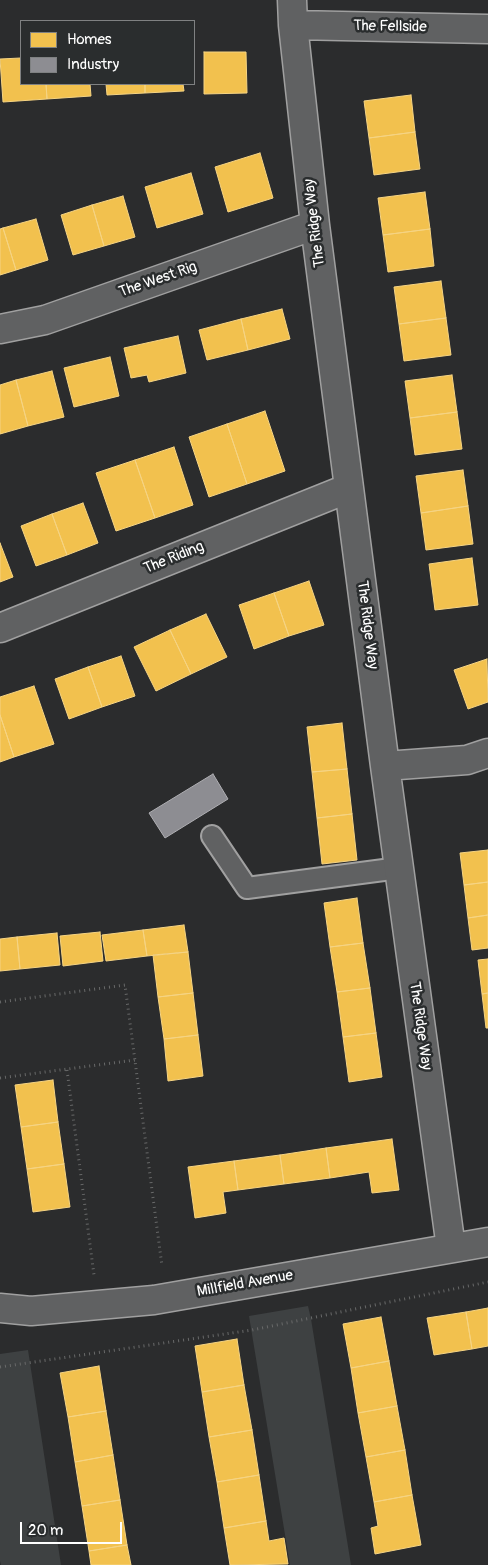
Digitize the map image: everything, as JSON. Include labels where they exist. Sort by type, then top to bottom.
[{"type":"street","name":"The Fellside","points":[[292,12],[488,29]]},
{"type":"street","name":"The Ridge Way","points":[[292,12],[315,225],[385,766],[451,1248]]},
{"type":"street","name":"The West Rig","points":[[0,329],[45,320],[315,225]]},
{"type":"street","name":"The Riding","points":[[0,628],[349,488]]},
{"type":"street","points":[[385,766],[467,760],[488,753]]},
{"type":"street","name":"Millfield Avenue","points":[[0,1308],[32,1311],[166,1298],[488,1242]]},
{"type":"lane","points":[[212,836],[247,888],[399,868]]},
{"type":"path","points":[[0,1002],[125,985],[166,1298]]},
{"type":"path","points":[[0,1078],[135,1060]]},
{"type":"path","points":[[67,1070],[98,1305]]},
{"type":"path","points":[[0,1367],[252,1330],[488,1282]]},
{"type":"shaded area","points":[[308,1306],[351,1565],[290,1565],[249,1316]]},
{"type":"shaded area","points":[[28,1350],[61,1565],[1,1565],[0,1561],[0,1354]]},
{"type":"building: Homes","points":[[204,52],[246,52],[247,93],[204,94]]},
{"type":"building: Homes","points":[[20,58],[20,85],[46,85],[47,99],[3,102],[0,59]]},
{"type":"building: Homes","points":[[46,85],[90,85],[91,96],[47,99]]},
{"type":"building: Homes","points":[[106,85],[145,85],[145,93],[107,95]]},
{"type":"building: Homes","points":[[145,85],[183,85],[184,91],[145,93]]},
{"type":"building: Homes","points":[[411,95],[415,132],[369,138],[364,101]]},
{"type":"building: Homes","points":[[415,132],[420,169],[374,175],[369,138]]},
{"type":"building: Homes","points":[[260,153],[273,198],[228,212],[215,167]]},
{"type":"building: Homes","points":[[191,173],[203,214],[157,228],[145,187]]},
{"type":"building: Homes","points":[[425,192],[430,229],[383,235],[378,198]]},
{"type":"building: Homes","points":[[123,196],[135,237],[104,246],[92,205]]},
{"type":"building: Homes","points":[[92,205],[104,246],[73,255],[61,215]]},
{"type":"building: Homes","points":[[36,219],[48,260],[16,270],[3,228]]},
{"type":"building: Homes","points":[[3,228],[16,270],[0,275],[0,229]]},
{"type":"building: Homes","points":[[430,229],[434,266],[388,272],[383,235]]},
{"type":"building: Homes","points":[[441,281],[446,318],[399,324],[394,287]]},
{"type":"building: Homes","points":[[282,309],[290,339],[248,350],[241,319]]},
{"type":"building: Homes","points":[[446,318],[451,355],[404,361],[399,324]]},
{"type":"building: Homes","points":[[241,319],[248,350],[207,360],[199,330]]},
{"type":"building: Homes","points":[[178,336],[186,373],[149,382],[147,375],[131,378],[124,348]]},
{"type":"building: Homes","points":[[110,357],[119,396],[74,407],[64,368]]},
{"type":"building: Homes","points":[[52,371],[64,417],[28,426],[16,380]]},
{"type":"building: Homes","points":[[452,375],[457,412],[410,418],[405,381]]},
{"type":"building: Homes","points":[[16,380],[28,426],[0,434],[0,385]]},
{"type":"building: Homes","points":[[265,411],[285,471],[247,484],[227,424]]},
{"type":"building: Homes","points":[[457,412],[462,449],[415,455],[410,418]]},
{"type":"building: Homes","points":[[227,424],[247,484],[209,497],[189,437]]},
{"type":"building: Homes","points":[[174,447],[193,505],[155,518],[135,460]]},
{"type":"building: Homes","points":[[135,460],[155,518],[116,531],[96,473]]},
{"type":"building: Homes","points":[[463,470],[468,506],[421,513],[416,476]]},
{"type":"building: Homes","points":[[83,503],[98,543],[67,555],[52,514]]},
{"type":"building: Homes","points":[[468,506],[473,544],[426,550],[421,513]]},
{"type":"building: Homes","points":[[52,514],[67,555],[36,566],[21,526]]},
{"type":"building: Homes","points":[[0,543],[13,577],[0,582]]},
{"type":"building: Homes","points":[[472,558],[478,605],[435,610],[429,564]]},
{"type":"building: Homes","points":[[309,581],[324,625],[289,636],[274,593]]},
{"type":"building: Homes","points":[[274,593],[289,636],[254,649],[239,605]]},
{"type":"building: Homes","points":[[206,614],[227,657],[191,674],[170,630]]},
{"type":"building: Homes","points":[[170,630],[191,674],[156,691],[134,647]]},
{"type":"building: Homes","points":[[121,656],[135,696],[102,707],[88,667]]},
{"type":"building: Homes","points":[[487,659],[488,702],[468,709],[454,670]]},
{"type":"building: Homes","points":[[88,667],[102,707],[69,719],[55,679]]},
{"type":"building: Homes","points":[[34,686],[54,744],[14,757],[0,715],[0,697]]},
{"type":"building: Homes","points":[[0,715],[14,757],[0,762]]},
{"type":"building: Homes","points":[[342,723],[347,769],[312,772],[307,727]]},
{"type":"building: Homes","points":[[347,769],[352,814],[317,818],[312,772]]},
{"type":"building: Homes","points":[[352,814],[357,860],[322,864],[317,818]]},
{"type":"building: Homes","points":[[488,850],[488,882],[464,885],[460,853]]},
{"type":"building: Homes","points":[[488,882],[488,915],[468,918],[464,885]]},
{"type":"building: Homes","points":[[357,898],[363,943],[330,947],[324,903]]},
{"type":"building: Homes","points":[[488,915],[488,948],[472,950],[468,918]]},
{"type":"building: Homes","points":[[184,925],[188,952],[147,956],[143,930]]},
{"type":"building: Homes","points":[[143,930],[147,956],[106,961],[102,935]]},
{"type":"building: Homes","points":[[100,932],[103,961],[63,966],[60,936]]},
{"type":"building: Homes","points":[[57,933],[60,965],[20,969],[17,937]]},
{"type":"building: Homes","points":[[17,937],[20,969],[0,971],[0,939]]},
{"type":"building: Homes","points":[[363,943],[370,988],[337,992],[330,947]]},
{"type":"building: Homes","points":[[188,952],[193,993],[158,997],[153,955]]},
{"type":"building: Homes","points":[[488,959],[488,993],[482,994],[478,960]]},
{"type":"building: Homes","points":[[370,988],[376,1033],[343,1037],[337,992]]},
{"type":"building: Homes","points":[[193,993],[198,1035],[164,1039],[158,997]]},
{"type":"building: Homes","points":[[488,993],[488,1028],[486,1028],[482,994]]},
{"type":"building: Homes","points":[[376,1033],[382,1077],[349,1082],[343,1037]]},
{"type":"building: Homes","points":[[198,1035],[203,1076],[168,1081],[164,1039]]},
{"type":"building: Homes","points":[[53,1080],[58,1122],[21,1127],[15,1085]]},
{"type":"building: Homes","points":[[58,1122],[64,1164],[27,1169],[21,1127]]},
{"type":"building: Homes","points":[[392,1139],[399,1190],[372,1193],[369,1172],[330,1178],[326,1148]]},
{"type":"building: Homes","points":[[326,1148],[330,1178],[284,1184],[280,1155]]},
{"type":"building: Homes","points":[[280,1155],[284,1184],[238,1190],[234,1161]]},
{"type":"building: Homes","points":[[234,1161],[238,1190],[223,1192],[226,1213],[195,1218],[188,1167]]},
{"type":"building: Homes","points":[[64,1164],[70,1207],[33,1212],[27,1169]]},
{"type":"building: Homes","points":[[488,1308],[488,1346],[472,1349],[466,1312]]},
{"type":"building: Homes","points":[[466,1312],[472,1349],[434,1355],[427,1318]]},
{"type":"building: Homes","points":[[381,1317],[389,1361],[351,1368],[343,1324]]},
{"type":"building: Homes","points":[[237,1339],[244,1385],[202,1392],[195,1346]]},
{"type":"building: Homes","points":[[389,1361],[397,1406],[358,1413],[351,1368]]},
{"type":"building: Homes","points":[[99,1366],[106,1411],[68,1417],[60,1373]]},
{"type":"building: Homes","points":[[244,1385],[252,1430],[209,1437],[202,1392]]},
{"type":"building: Homes","points":[[397,1406],[405,1450],[366,1457],[358,1413]]},
{"type":"building: Homes","points":[[106,1411],[113,1455],[75,1462],[68,1417]]},
{"type":"building: Homes","points":[[252,1430],[259,1475],[217,1482],[209,1437]]},
{"type":"building: Homes","points":[[405,1450],[412,1495],[374,1502],[366,1457]]},
{"type":"building: Homes","points":[[113,1455],[120,1500],[82,1506],[75,1462]]},
{"type":"building: Homes","points":[[259,1475],[266,1521],[224,1528],[217,1482]]},
{"type":"building: Homes","points":[[412,1495],[421,1545],[375,1554],[371,1528],[378,1526],[374,1502]]},
{"type":"building: Homes","points":[[120,1500],[127,1545],[89,1551],[82,1506]]},
{"type":"building: Homes","points":[[266,1521],[269,1541],[284,1538],[288,1564],[230,1565],[224,1528]]},
{"type":"building: Homes","points":[[127,1545],[131,1565],[91,1565],[89,1551]]},
{"type":"building: Industry","points":[[213,774],[228,799],[165,838],[149,813]]}]
